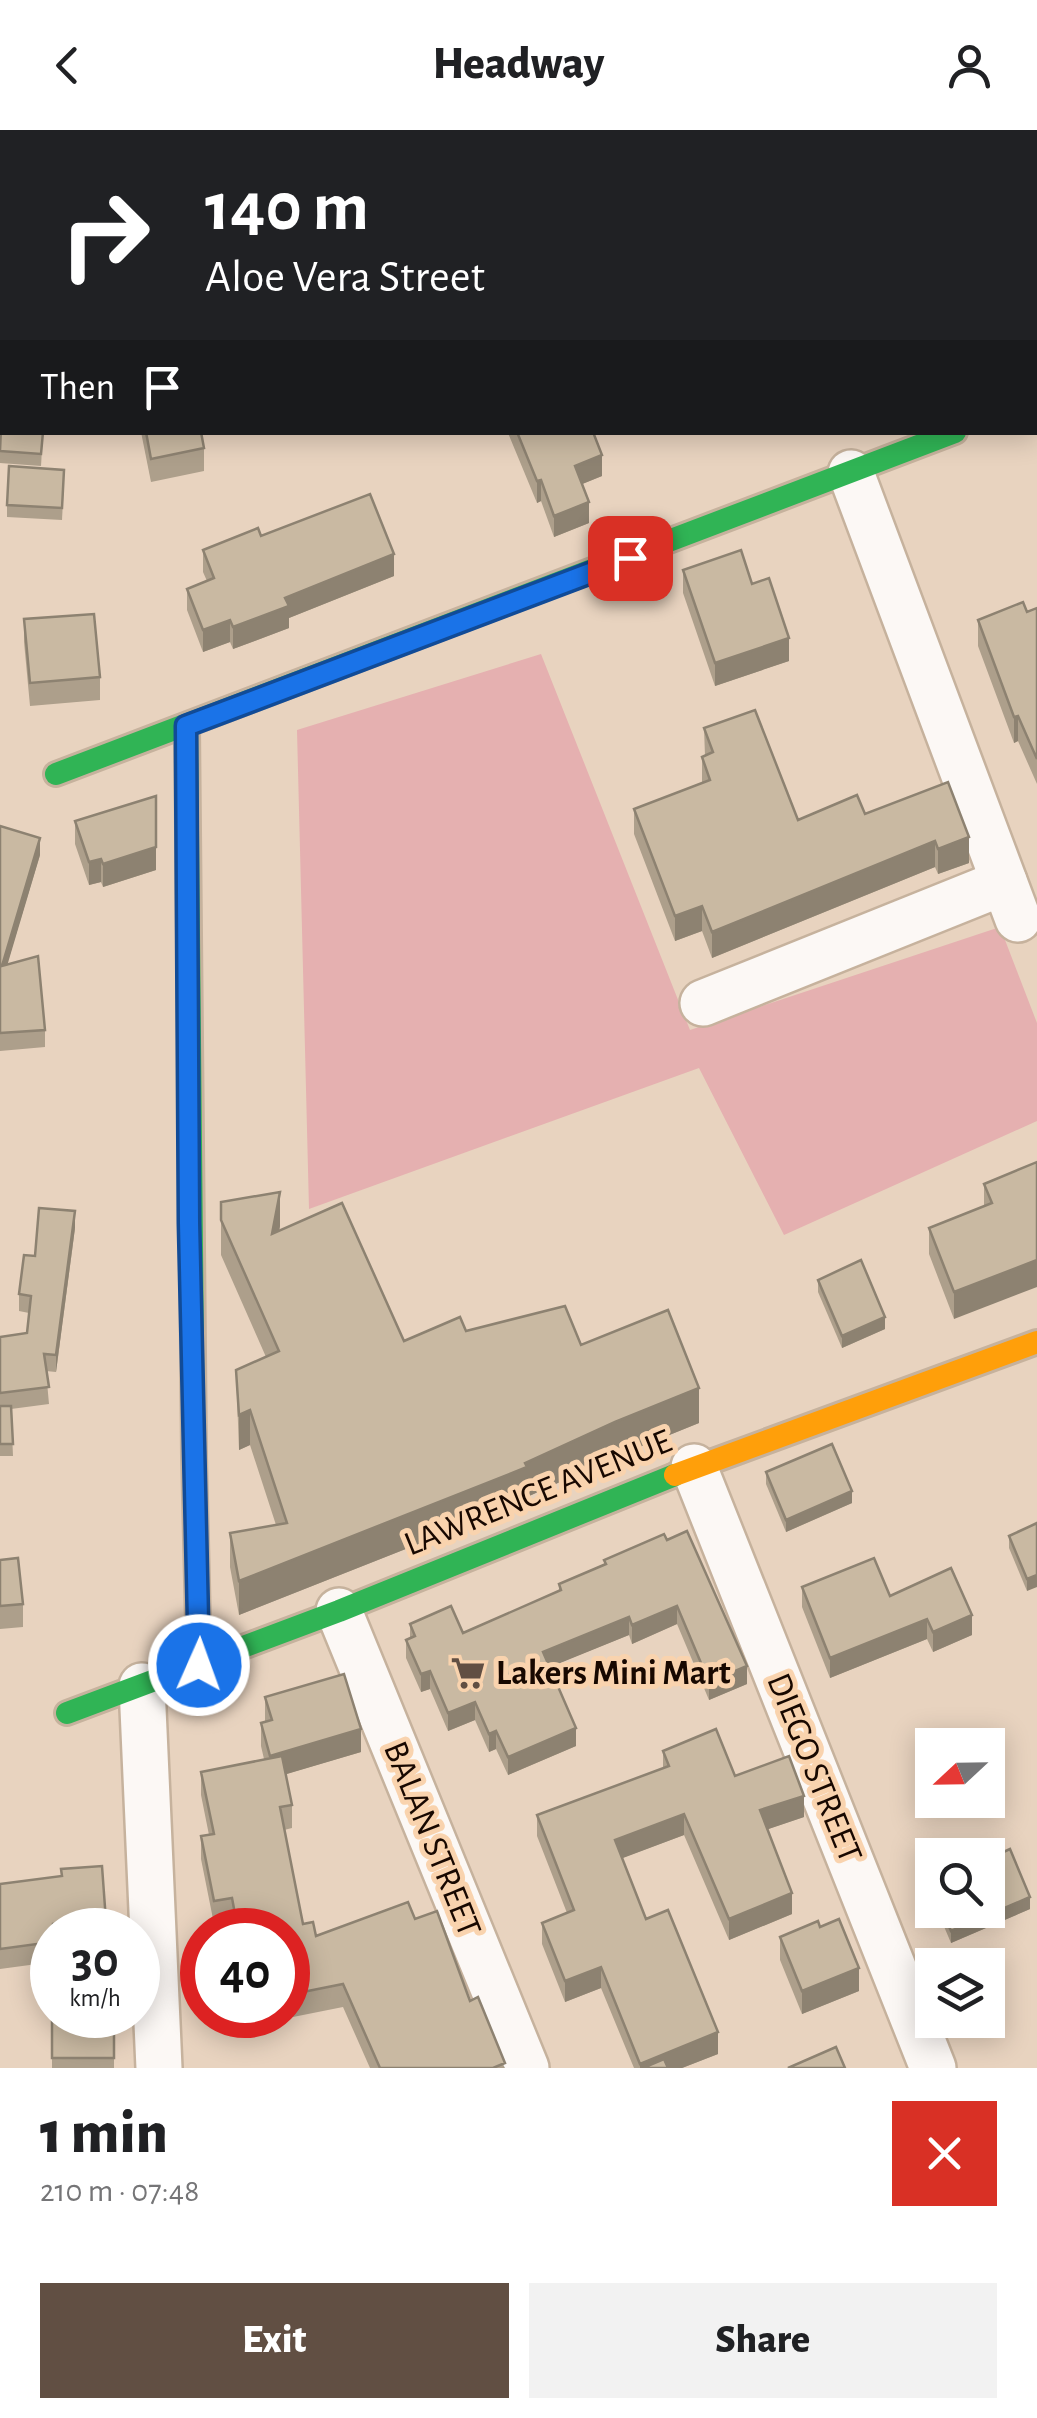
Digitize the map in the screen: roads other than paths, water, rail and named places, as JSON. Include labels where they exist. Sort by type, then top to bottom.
[{"type":"street","points":[[56,774],[947,435]]},
{"type":"street","points":[[703,1002],[1011,901],[852,473]]},
{"type":"street","points":[[186,726],[189,1223],[199,1665]]},
{"type":"street","name":"LAWRENCE AVENUE","points":[[67,1713],[339,1611],[694,1467],[1037,1342]]},
{"type":"street","name":"DIEGO STREET","points":[[694,1467],[934,2068]]},
{"type":"street","name":"BALAN STREET","points":[[339,1611],[526,2068]]},
{"type":"street","points":[[142,1686],[159,2068]]},
{"type":"place","name":"Lakers Mini Mart","points":[[468,1673]]}]
